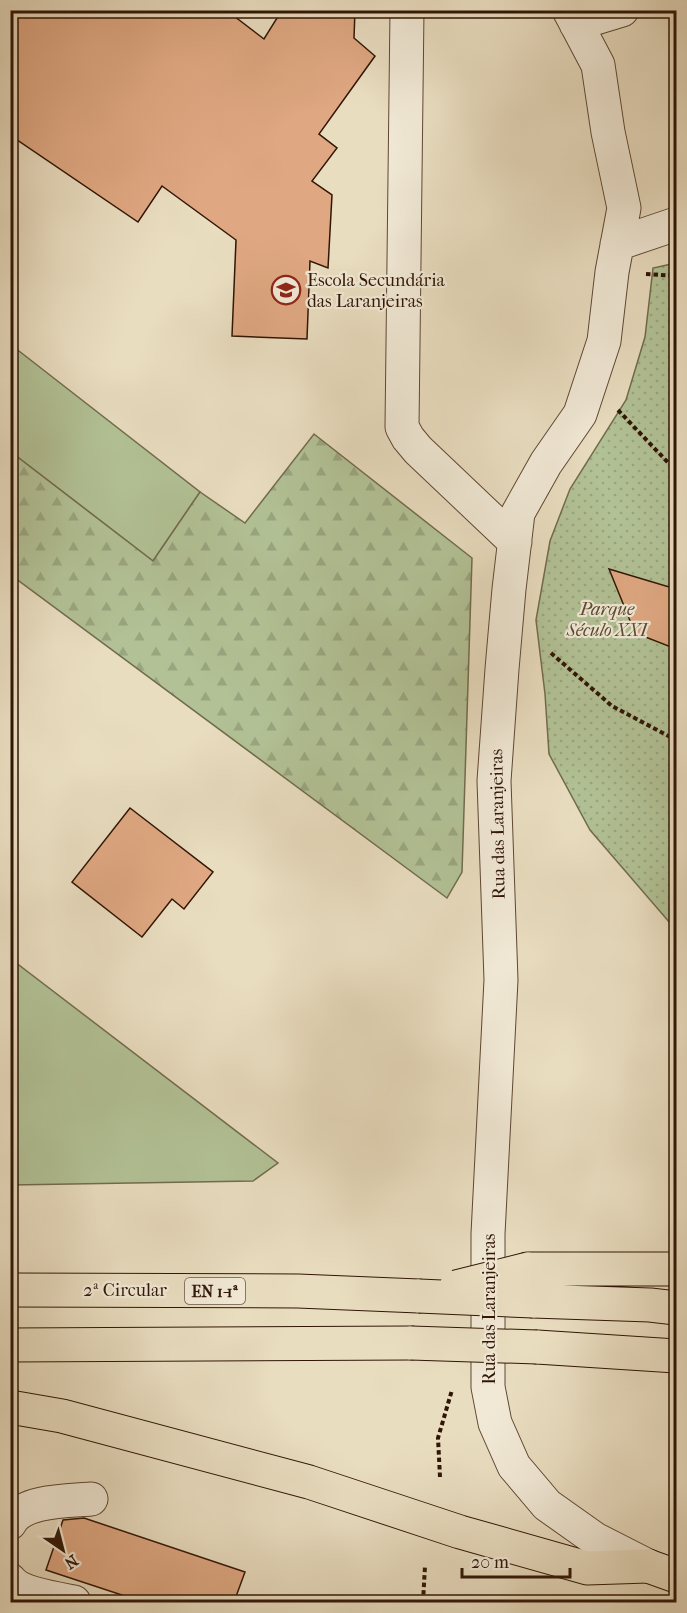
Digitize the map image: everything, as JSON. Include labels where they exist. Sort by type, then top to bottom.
[{"type":"highway","points":[[530,1285],[676,1269]]},
{"type":"highway","name":"2ª Circular","points":[[10,1290],[298,1291],[419,1296],[530,1285]]},
{"type":"highway","name":"EN 1-1ª","points":[[530,1285],[676,1308]]},
{"type":"highway","points":[[10,1345],[411,1343],[537,1347],[676,1356]]},
{"type":"highway","points":[[10,1407],[62,1416],[309,1482],[460,1532],[587,1568],[662,1571]]},
{"type":"street","points":[[407,10],[402,427],[418,450],[514,542]]},
{"type":"street","points":[[572,17],[622,10]]},
{"type":"street","name":"Rua das Laranjeiras","points":[[572,17],[598,65],[608,132],[624,208],[612,272],[604,341],[591,381],[580,414],[546,463],[518,513],[514,542],[502,669],[495,781],[501,980],[488,1234],[488,1387],[495,1423],[514,1466],[547,1505],[595,1539],[662,1571]]},
{"type":"street","points":[[617,244],[676,224]]},
{"type":"street","points":[[10,1523],[14,1516],[34,1506],[91,1499]]},
{"type":"street","points":[[10,1580],[14,1586],[74,1602]]},
{"type":"path","points":[[591,381],[676,471]]},
{"type":"path","points":[[551,653],[612,706],[676,740]]},
{"type":"path","points":[[423,1602],[425,1566]]},
{"type":"green space","name":"Parque Século XXI","points":[[676,263],[676,930],[590,830],[549,754],[545,694],[536,620],[550,541],[570,489],[626,400],[645,337],[653,268]]},
{"type":"green space","points":[[10,344],[200,492],[153,561],[11,452]]},
{"type":"green space","points":[[314,434],[472,558],[462,872],[447,898],[11,575],[11,452],[153,561],[200,492],[245,523]]},
{"type":"green space","points":[[10,959],[278,1163],[253,1181],[11,1185]]},
{"type":"building","points":[[10,10],[226,10],[264,39],[282,10],[355,10],[354,38],[375,56],[319,134],[337,148],[312,181],[332,195],[328,268],[310,261],[307,339],[232,336],[236,240],[162,186],[138,222],[10,135]]},
{"type":"building","points":[[609,569],[676,589],[676,649],[635,633]]},
{"type":"building","points":[[130,808],[213,872],[184,909],[172,899],[142,937],[72,882]]},
{"type":"building","points":[[84,1518],[245,1572],[234,1602],[143,1602],[46,1570],[63,1520]]},
{"type":"place","name":"Escola Secundária das Laranjeiras","points":[[286,290]]}]
